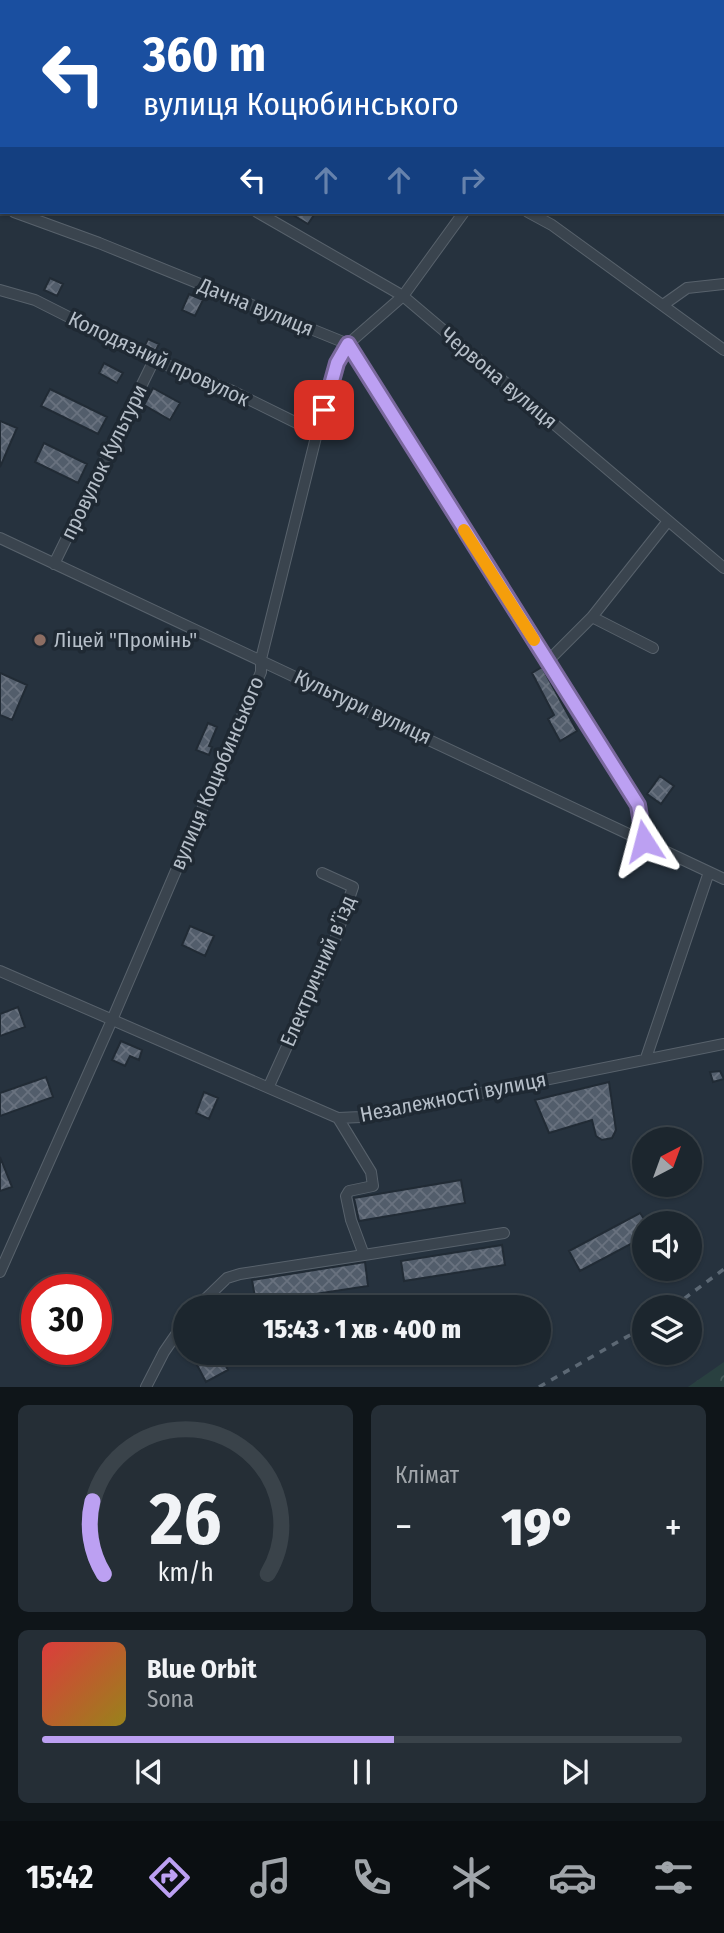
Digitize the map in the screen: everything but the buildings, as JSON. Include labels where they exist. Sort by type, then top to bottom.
[{"type":"street","name":"Дачна вулиця","points":[[19,214],[99,243],[348,344]]},
{"type":"street","name":"Червона вулиця","points":[[260,214],[403,296],[724,568]]},
{"type":"street","name":"вулиця Коцюбинського","points":[[0,1272],[112,1020],[261,672],[261,659],[337,363],[348,344],[403,296],[463,214]]},
{"type":"street","points":[[532,214],[552,225],[724,350]]},
{"type":"street","points":[[663,305],[687,288],[724,284]]},
{"type":"street","name":"Колодязний провулок","points":[[0,290],[35,300],[154,360],[230,390],[317,433]]},
{"type":"street","points":[[348,344],[638,805],[644,841]]},
{"type":"street","name":"провулок Культури","points":[[54,564],[154,360]]},
{"type":"street","points":[[547,662],[592,617],[668,521]]},
{"type":"street","name":"Культури вулиця","points":[[0,538],[724,879]]},
{"type":"street","points":[[592,617],[653,648]]},
{"type":"street","points":[[646,1058],[709,872]]},
{"type":"street","name":"Електричний в’їзд","points":[[269,1086],[335,940],[353,887],[322,873]]},
{"type":"street","name":"Незалежності вулиця","points":[[0,971],[338,1118],[361,1117],[724,1044]]},
{"type":"street","points":[[338,1118],[370,1172],[373,1186],[349,1191],[346,1196],[351,1220],[364,1255]]},
{"type":"street","points":[[209,1295],[227,1278],[240,1274],[504,1233]]},
{"type":"street","points":[[146,1387],[173,1338]]},
{"type":"green space","points":[[724,1362],[724,1387],[688,1387]]},
{"type":"railway","points":[[689,1295],[724,1269]]},
{"type":"railway","points":[[539,1387],[632,1334]]},
{"type":"slow traffic","points":[[464,530],[534,640]]},
{"type":"place","name":"Ліцей \"Промінь\"","points":[[40,640]]},
{"type":"route","points":[[324,410],[337,363],[348,344],[638,805],[644,841]]}]
